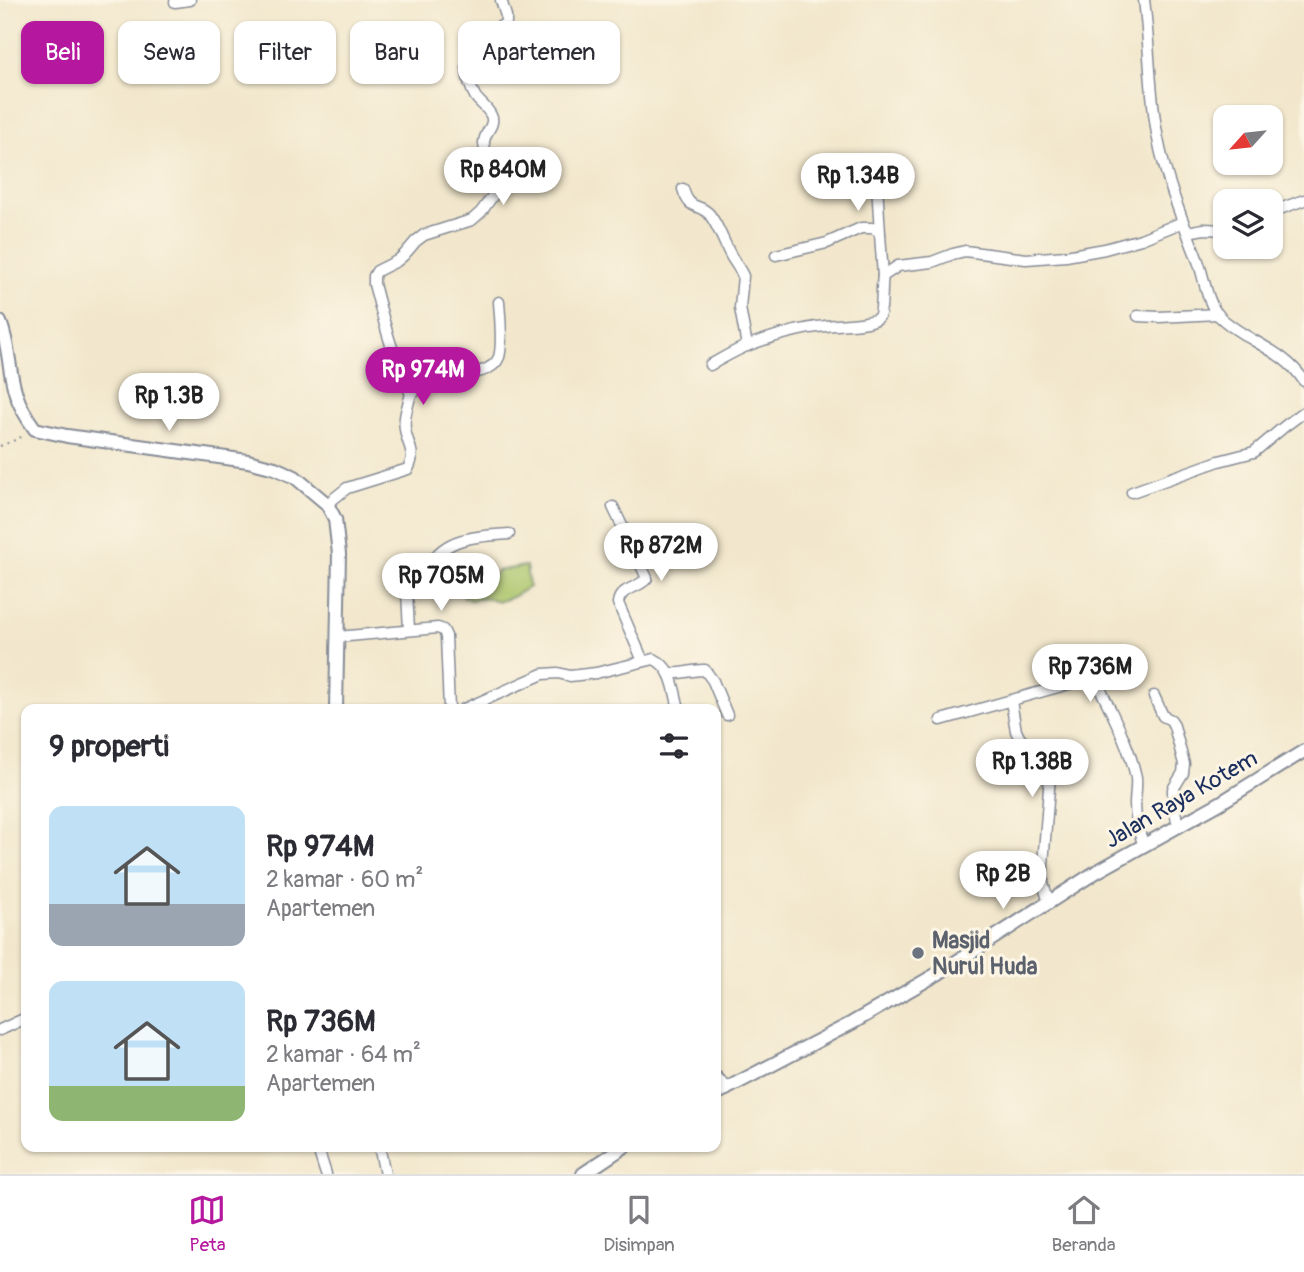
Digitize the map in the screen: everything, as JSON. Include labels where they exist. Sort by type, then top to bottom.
[{"type":"street","points":[[175,2],[190,0]]},
{"type":"street","points":[[327,504],[347,488],[408,469],[413,456],[405,430],[411,394],[389,339],[374,276],[377,271],[404,256],[424,235],[472,220],[502,183],[499,170],[484,145],[492,118],[471,88],[467,69],[469,51],[475,43],[506,23],[500,0]]},
{"type":"street","points":[[1144,0],[1150,89],[1158,140],[1175,202],[1200,265],[1209,297],[1218,314],[1283,358],[1304,381]]},
{"type":"street","points":[[710,365],[747,346],[800,331],[864,322],[880,317],[883,276],[876,167]]},
{"type":"street","points":[[683,189],[686,199],[692,205],[710,214],[737,268],[742,272],[740,308],[747,346]]},
{"type":"street","points":[[1283,208],[1304,200]]},
{"type":"street","points":[[883,276],[898,266],[932,262],[965,251],[1026,259],[1066,256],[1105,249],[1185,227],[1213,229]]},
{"type":"street","points":[[776,254],[827,243],[861,228],[872,228],[880,234]]},
{"type":"street","points":[[411,394],[430,382],[487,370],[494,365],[500,350],[499,302]]},
{"type":"street","points":[[1138,316],[1218,314]]},
{"type":"street","points":[[0,323],[6,341],[14,391],[35,429],[67,436],[248,461],[295,477],[327,504],[334,519],[339,554],[336,704]]},
{"type":"street","points":[[1132,492],[1219,461],[1254,452],[1304,412]]},
{"type":"street","points":[[613,507],[646,578],[645,582],[623,592],[618,599],[643,661]]},
{"type":"street","points":[[409,630],[407,592],[425,582],[431,564],[440,551],[466,538],[509,534]]},
{"type":"street","points":[[337,636],[438,628],[443,630],[446,636],[449,704]]},
{"type":"street","points":[[475,704],[543,674],[558,673],[570,676],[596,673],[654,659],[662,663],[670,673],[678,704]]},
{"type":"street","points":[[670,673],[705,670],[713,681],[727,715]]},
{"type":"street","points":[[941,720],[1094,679],[1122,738],[1135,775],[1135,815],[1144,846]]},
{"type":"street","points":[[1154,696],[1163,716],[1171,720],[1174,726],[1184,764],[1183,773],[1173,789],[1172,799],[1178,827]]},
{"type":"street","points":[[1011,701],[1020,739],[1041,755],[1047,764],[1049,776],[1043,883],[1049,903]]},
{"type":"street","name":"Jalan Raya Kotem","points":[[721,1091],[852,1024],[949,967],[1096,872],[1220,803],[1304,751]]},
{"type":"street","points":[[0,1030],[21,1020]]},
{"type":"street","points":[[319,1152],[326,1174]]},
{"type":"street","points":[[380,1152],[385,1174]]},
{"type":"street","points":[[583,1174],[616,1152]]},
{"type":"path","points":[[0,446],[35,429]]},
{"type":"green space","points":[[526,566],[529,587],[512,597],[500,601],[486,598],[470,600],[463,597],[475,573],[484,578],[497,571]]},
{"type":"place","name":"Masjid Nurul Huda","points":[[918,953]]}]
